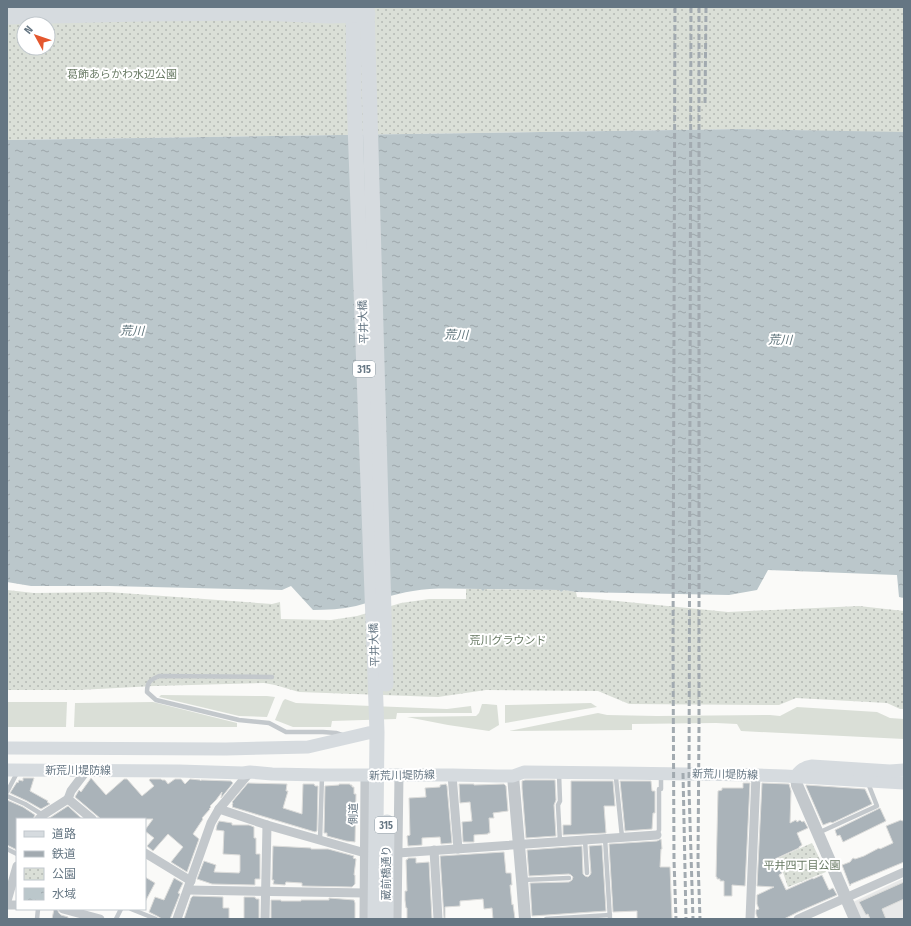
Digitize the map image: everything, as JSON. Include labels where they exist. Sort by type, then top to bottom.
[{"type":"highway","points":[[7,16],[252,12],[329,15],[360,11]]},
{"type":"main road","name":"平井大橋","points":[[360,11],[382,731]]},
{"type":"main road","name":"新荒川堤防線","points":[[7,748],[226,749],[308,747],[382,731]]},
{"type":"main road","name":"蔵前橋通り","points":[[375,919],[382,731]]},
{"type":"main road","name":"蔵前橋通り","points":[[382,731],[386,919]]},
{"type":"main road","points":[[796,776],[801,770],[812,766],[890,771],[904,770]]},
{"type":"main road","name":"新荒川堤防線","points":[[13,770],[250,772],[272,774],[365,776],[513,776],[524,772],[661,773],[796,776],[904,783]]},
{"type":"street","points":[[41,817],[68,799],[71,791],[87,770]]},
{"type":"street","points":[[177,919],[211,823],[219,809],[250,772]]},
{"type":"street","points":[[397,919],[399,775]]},
{"type":"street","points":[[452,775],[458,849]]},
{"type":"street","points":[[750,919],[756,775]]},
{"type":"street","name":"側道","points":[[364,919],[365,776]]},
{"type":"street","points":[[513,776],[525,919]]},
{"type":"street","points":[[796,776],[797,785],[855,919]]},
{"type":"street","points":[[68,799],[91,818]]},
{"type":"street","points":[[219,809],[267,825],[365,853],[398,853],[657,835]]},
{"type":"street","points":[[265,919],[267,825]]},
{"type":"street","points":[[434,850],[438,919]]},
{"type":"street","points":[[146,854],[189,886],[265,892],[364,893]]},
{"type":"street","points":[[7,901],[16,870]]},
{"type":"street","points":[[798,919],[904,872]]},
{"type":"street","points":[[67,910],[100,919]]},
{"type":"lane","points":[[272,677],[159,676],[151,679],[147,685],[147,692],[156,700],[239,720],[269,723],[286,732],[336,733],[347,738]]},
{"type":"lane","points":[[7,792],[13,770]]},
{"type":"lane","points":[[559,772],[560,802],[558,805],[560,842]]},
{"type":"lane","points":[[618,773],[616,778],[622,837]]},
{"type":"lane","points":[[657,835],[659,830],[659,789],[661,789],[661,773]]},
{"type":"lane","points":[[320,840],[322,775]]},
{"type":"lane","points":[[818,833],[878,806],[866,781]]},
{"type":"lane","points":[[7,796],[25,804],[41,817]]},
{"type":"lane","points":[[546,919],[610,917],[605,838]]},
{"type":"lane","points":[[585,840],[586,873]]},
{"type":"lane","points":[[7,849],[16,854]]},
{"type":"lane","points":[[522,880],[569,878]]},
{"type":"lane","points":[[116,919],[120,910]]},
{"type":"lane","points":[[134,910],[156,919]]},
{"type":"shaded area","points":[[904,878],[904,919],[860,919],[853,902]]},
{"type":"green space","name":"葛飾あらかわ水辺公園","points":[[518,7],[904,7],[904,133],[741,129],[7,140],[7,11]]},
{"type":"green space","name":"荒川グラウンド","points":[[466,589],[559,590],[561,592],[564,590],[576,592],[577,597],[728,612],[859,606],[904,611],[904,709],[900,709],[887,703],[796,698],[779,705],[629,704],[598,691],[486,690],[438,697],[299,692],[264,683],[79,690],[7,690],[7,590],[34,593],[108,592],[272,604],[280,602],[281,619],[331,620],[357,616],[401,603],[429,599],[466,599]]},
{"type":"green space","points":[[161,695],[275,697],[267,717],[239,716],[159,697]]},
{"type":"green space","points":[[285,699],[296,703],[447,709],[471,706],[472,713],[397,713],[396,719],[332,721],[331,727],[293,727],[275,720]]},
{"type":"green space","points":[[7,702],[67,702],[66,727],[7,727]]},
{"type":"green space","points":[[153,702],[237,723],[237,727],[74,727],[75,703]]},
{"type":"green space","points":[[591,703],[597,707],[505,723],[505,705]]},
{"type":"green space","points":[[482,704],[497,705],[499,725],[489,731],[407,717],[476,716],[479,713]]},
{"type":"green space","points":[[797,707],[877,712],[890,718],[904,719],[904,739],[741,731],[737,724],[716,723],[632,724],[632,730],[509,731],[598,713],[607,715],[657,716],[780,716]]},
{"type":"green space","name":"平井四丁目公園","points":[[812,843],[826,872],[788,887],[778,858]]},
{"type":"water","name":"荒川","points":[[741,129],[904,132],[904,598],[899,597],[897,575],[768,570],[757,590],[729,595],[576,592],[564,590],[561,592],[559,590],[485,589],[483,591],[481,589],[438,589],[406,592],[351,607],[318,610],[313,610],[291,586],[282,590],[109,586],[31,586],[7,582],[7,140]]},
{"type":"building","points":[[23,778],[34,778],[30,791],[48,801],[47,802],[50,804],[41,809],[10,793],[19,780],[23,781]]},
{"type":"building","points":[[91,778],[106,795],[124,779],[127,779],[142,796],[154,786],[149,780],[150,779],[165,780],[168,784],[175,779],[181,779],[185,784],[190,779],[201,781],[231,781],[233,783],[221,798],[222,792],[210,806],[210,809],[202,818],[203,819],[193,834],[199,839],[187,872],[171,862],[183,847],[168,834],[153,851],[147,846],[154,838],[146,832],[146,829],[153,819],[100,818],[75,797],[79,790],[81,792]]},
{"type":"building","points":[[555,780],[556,800],[554,805],[556,836],[526,838],[522,788],[522,781]]},
{"type":"building","points":[[571,781],[613,781],[615,806],[604,806],[606,833],[563,835],[563,825],[571,825]]},
{"type":"building","points":[[620,781],[651,781],[652,791],[655,791],[655,813],[653,813],[652,829],[625,831]]},
{"type":"building","points":[[248,783],[287,784],[286,791],[288,791],[283,808],[302,814],[303,784],[314,784],[315,786],[318,786],[317,831],[315,832],[232,807],[232,802]]},
{"type":"building","points":[[743,783],[750,783],[745,886],[732,885],[732,896],[724,896],[724,881],[720,881],[720,879],[717,879],[716,877],[718,791],[722,790],[722,788],[743,788]]},
{"type":"building","points":[[762,783],[789,784],[791,791],[790,823],[796,820],[797,822],[800,820],[802,822],[804,821],[808,828],[797,833],[802,845],[799,848],[775,859],[782,873],[779,875],[786,890],[822,875],[829,890],[833,888],[837,895],[784,919],[758,919],[756,914],[756,910],[759,909],[757,904],[757,895],[774,887],[757,886]]},
{"type":"building","points":[[339,784],[352,785],[352,787],[354,787],[354,794],[356,794],[355,842],[327,836],[327,833],[324,833],[325,786]]},
{"type":"building","points":[[446,784],[452,843],[441,844],[440,837],[422,838],[422,845],[408,846],[407,836],[410,835],[409,798],[426,797],[425,788],[440,787],[440,785]]},
{"type":"building","points":[[459,784],[504,784],[506,786],[508,811],[493,813],[494,818],[489,818],[490,833],[474,835],[474,842],[463,842],[462,822],[472,821],[470,802],[460,803]]},
{"type":"building","points":[[806,785],[865,789],[872,804],[832,823],[823,825]]},
{"type":"building","points":[[7,800],[23,807],[35,815],[34,818],[16,818],[16,850],[7,845]]},
{"type":"building","points":[[68,806],[81,818],[50,818]]},
{"type":"building","points":[[880,808],[886,821],[843,842],[840,835],[837,836],[835,830]]},
{"type":"building","points":[[904,820],[904,862],[851,884],[850,886],[842,865],[850,862],[853,858],[855,859],[864,856],[893,843],[886,826]]},
{"type":"building","points":[[219,821],[232,823],[232,825],[249,825],[254,827],[256,854],[260,854],[260,879],[255,879],[255,885],[212,884],[197,879],[204,861],[216,865],[214,872],[239,873],[240,871],[240,855],[223,854],[224,831],[216,830]]},
{"type":"building","points":[[661,839],[662,849],[660,867],[670,867],[672,919],[637,919],[637,911],[613,912],[609,844],[657,841]]},
{"type":"building","points":[[602,845],[606,911],[532,916],[530,883],[569,882],[573,877],[569,874],[529,876],[527,850],[582,846],[583,874],[588,877],[591,873],[589,846]]},
{"type":"building","points":[[273,846],[328,849],[354,856],[353,858],[356,859],[354,875],[355,884],[352,887],[302,886],[302,883],[286,882],[285,885],[273,884]]},
{"type":"building","points":[[504,852],[506,873],[511,873],[512,885],[510,885],[515,919],[493,919],[492,908],[484,909],[483,899],[460,901],[460,906],[445,907],[444,918],[440,856]]},
{"type":"building","points":[[408,858],[416,858],[416,863],[429,862],[432,919],[407,919],[405,891],[407,891],[406,860]]},
{"type":"building","points":[[146,878],[155,883],[146,900]]},
{"type":"building","points":[[174,878],[183,883],[178,893],[180,894],[170,919],[162,919],[149,912],[155,897],[164,900]]},
{"type":"building","points":[[904,882],[904,899],[882,909],[886,919],[870,919],[868,914],[866,915],[859,902]]},
{"type":"building","points":[[193,896],[223,897],[223,908],[229,908],[229,919],[184,919]]},
{"type":"building","points":[[244,897],[255,897],[256,899],[259,899],[259,919],[244,919]]},
{"type":"building","points":[[329,898],[354,900],[355,919],[271,919],[271,900],[301,901],[329,900]]},
{"type":"building","points":[[54,910],[58,910],[61,915],[68,917],[68,919],[52,919]]},
{"type":"railway","points":[[675,7],[673,648],[674,860],[676,919]]},
{"type":"railway","points":[[691,7],[689,789],[693,919]]},
{"type":"railway","points":[[699,7],[698,861],[700,919]]},
{"type":"railway","points":[[705,103],[706,7]]},
{"type":"railway","points":[[683,773],[686,919]]}]
